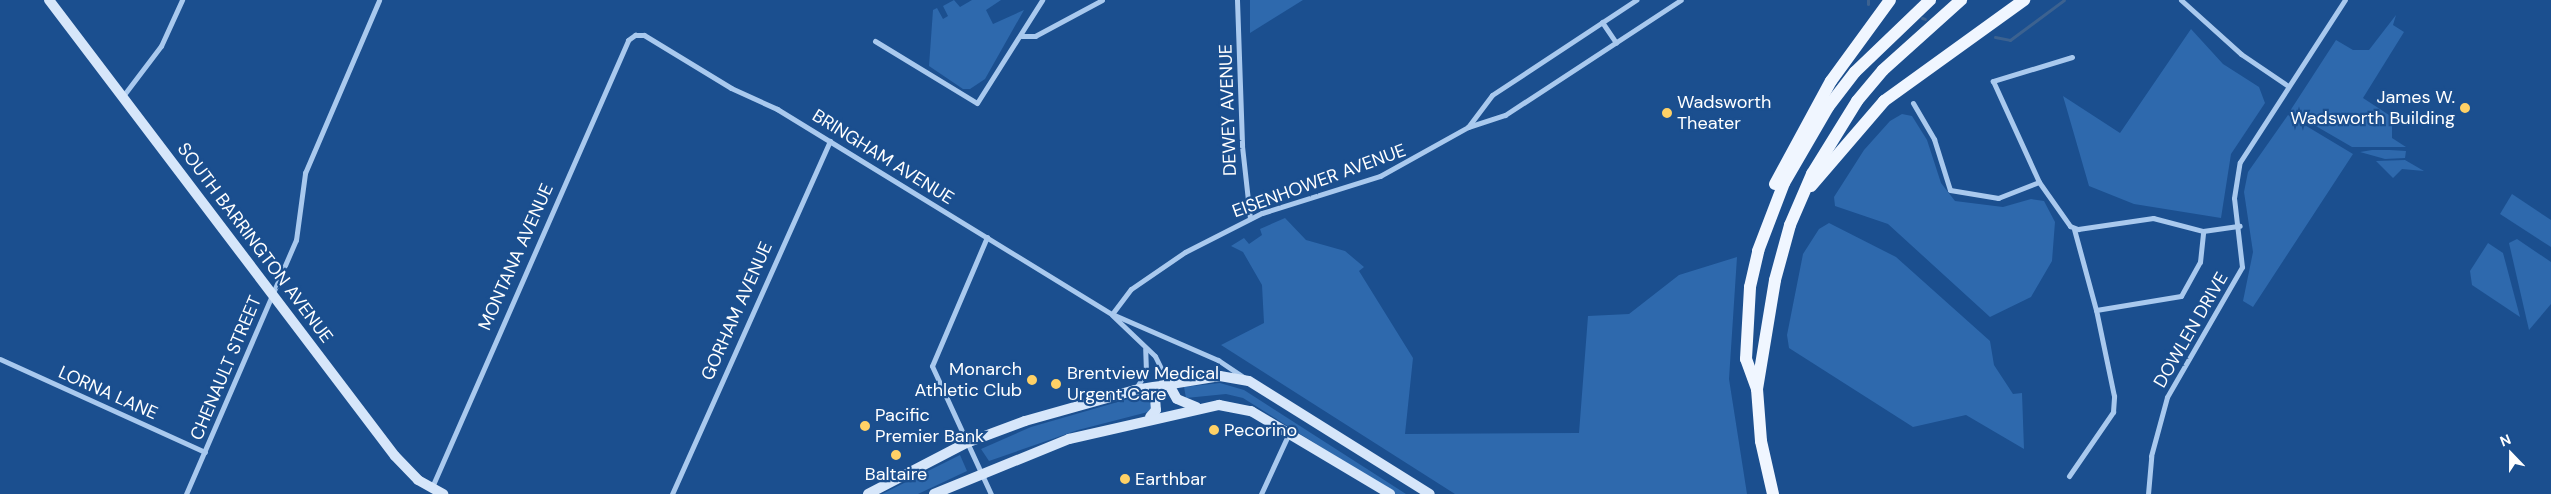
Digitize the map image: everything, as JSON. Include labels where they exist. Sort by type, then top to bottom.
[{"type":"main road","name":"SOUTH BARRINGTON AVENUE","points":[[49,0],[395,456],[430,491],[443,494]]},
{"type":"main road","points":[[1757,389],[1746,359],[1746,320],[1766,207],[1802,128],[1860,36],[1890,0]]},
{"type":"main road","points":[[1758,251],[1784,183],[1828,107],[1888,38],[1930,0]]},
{"type":"main road","points":[[1773,494],[1761,441],[1757,389],[1775,280],[1802,194],[1857,101],[1883,70],[1961,0]]},
{"type":"main road","points":[[1802,194],[1884,101],[2024,0]]},
{"type":"main road","points":[[868,494],[966,443],[1135,390],[1168,383],[1220,376],[1249,381],[1430,494]]},
{"type":"main road","points":[[1168,383],[1177,399],[1198,407]]},
{"type":"main road","points":[[1135,390],[1155,397],[1156,410],[1150,417]]},
{"type":"main road","points":[[934,494],[980,472],[1069,439],[1150,417],[1198,407],[1235,405],[1289,432],[1390,494]]},
{"type":"street","points":[[123,96],[161,46],[182,0]]},
{"type":"street","name":"CHENAULT STREET","points":[[186,494],[298,234],[310,158],[379,0]]},
{"type":"street","points":[[875,41],[977,103],[1042,0]]},
{"type":"street","points":[[1021,36],[1035,36],[1102,0]]},
{"type":"street","name":"DEWEY AVENUE","points":[[1237,0],[1242,146],[1250,218]]},
{"type":"street","name":"EISENHOWER AVENUE","points":[[1468,127],[1492,95],[1636,0]]},
{"type":"street","name":"EISENHOWER AVENUE","points":[[1112,314],[1146,277],[1250,218],[1380,176],[1468,127],[1505,115],[1681,0]]},
{"type":"street","points":[[2180,0],[2241,54],[2288,86]]},
{"type":"street","name":"DOWLEN DRIVE","points":[[2148,494],[2151,456],[2168,397],[2242,268],[2240,226],[2234,198],[2240,162],[2345,0]]},
{"type":"street","points":[[1602,22],[1616,43]]},
{"type":"street","name":"BRINGHAM AVENUE","points":[[635,35],[644,35],[830,140],[1112,314],[1218,360],[1249,381]]},
{"type":"street","name":"MONTANA AVENUE","points":[[430,491],[628,40],[635,35]]},
{"type":"street","points":[[2069,476],[2113,412],[2114,396],[2096,310],[2074,229],[2039,182],[1992,81],[2072,57]]},
{"type":"street","points":[[1913,103],[1934,139],[1950,190],[1998,198],[2039,182]]},
{"type":"street","name":"GORHAM AVENUE","points":[[672,494],[830,140]]},
{"type":"street","points":[[2074,229],[2153,218],[2203,231],[2240,226]]},
{"type":"street","points":[[2096,310],[2181,296],[2200,262],[2203,231]]},
{"type":"street","points":[[987,238],[933,355],[932,366],[991,494]]},
{"type":"street","name":"BRINGHAM AVENUE","points":[[1112,314],[1161,364],[1168,383]]},
{"type":"street","points":[[1135,390],[1146,372],[1145,349]]},
{"type":"street","name":"LORNA LANE","points":[[0,359],[205,452]]},
{"type":"street","points":[[1261,494],[1289,432]]},
{"type":"shaded area","points":[[954,0],[960,7],[972,0],[1001,0],[986,10],[993,24],[1024,10],[985,79],[970,89],[963,89],[929,66],[933,10],[937,8],[943,19],[948,16],[943,6]]},
{"type":"shaded area","points":[[1250,0],[1303,0],[1250,33]]},
{"type":"shaded area","points":[[2396,15],[2393,25],[2404,32],[2363,98],[2392,117],[2392,138],[2406,147],[2352,147],[2290,111],[2336,40],[2353,50],[2369,50]]},
{"type":"shaded area","points":[[2191,29],[2223,64],[2259,87],[2265,103],[2231,154],[2221,218],[2134,204],[2089,186],[2063,96],[2120,133]]},
{"type":"shaded area","points":[[1902,114],[1912,116],[1927,140],[1941,183],[1955,201],[2003,207],[2031,199],[2044,201],[2055,222],[2052,261],[2031,297],[1990,317],[1888,224],[1835,206],[1834,197],[1864,150],[1890,121]]},
{"type":"shaded area","points":[[2288,115],[2353,154],[2253,307],[2243,301],[2253,252],[2244,192],[2248,172]]},
{"type":"shaded area","points":[[2372,150],[2406,151],[2405,158],[2385,159],[2360,152]]},
{"type":"shaded area","points":[[2405,160],[2424,171],[2402,169],[2393,178],[2376,161]]},
{"type":"shaded area","points":[[2512,194],[2551,220],[2551,247],[2500,214]]},
{"type":"shaded area","points":[[1285,218],[1306,240],[1345,251],[1364,267],[1359,271],[1413,358],[1405,434],[1579,433],[1588,316],[1629,314],[1679,275],[1737,257],[1729,379],[1747,494],[1455,494],[1221,345],[1264,323],[1262,285],[1243,252],[1231,246],[1244,238],[1249,244],[1262,235],[1260,229]]},
{"type":"shaded area","points":[[1829,223],[1896,257],[1990,341],[1994,365],[2013,394],[2022,393],[2024,449],[1966,415],[1913,427],[1789,348],[1787,335],[1803,254],[1819,229]]},
{"type":"shaded area","points":[[2517,239],[2551,262],[2551,304],[2529,330],[2509,243]]},
{"type":"shaded area","points":[[2488,243],[2503,253],[2520,317],[2472,285],[2470,271]]},
{"type":"shaded area","points":[[1220,383],[1244,390],[1406,494],[1396,494],[1243,398],[1226,394],[1186,398],[1184,387]]},
{"type":"shaded area","points":[[1142,395],[1149,397],[1153,407],[1148,412],[1078,430],[989,461],[981,449],[1031,427]]},
{"type":"shaded area","points":[[960,455],[967,471],[918,494],[882,494]]},
{"type":"waterway","points":[[1995,37],[2010,40],[2064,0]]},
{"type":"place","name":"James W. Wadsworth Building","points":[[2465,108]]},
{"type":"place","name":"Wadsworth Theater","points":[[1667,113]]},
{"type":"place","name":"Monarch Athletic Club","points":[[1032,380]]},
{"type":"place","name":"Brentview Medical Urgent Care","points":[[1056,384]]},
{"type":"place","name":"Pacific Premier Bank","points":[[865,426]]},
{"type":"place","name":"Pecorino","points":[[1214,430]]},
{"type":"place","name":"Baltaire","points":[[896,455]]},
{"type":"place","name":"Earthbar","points":[[1125,479]]}]
